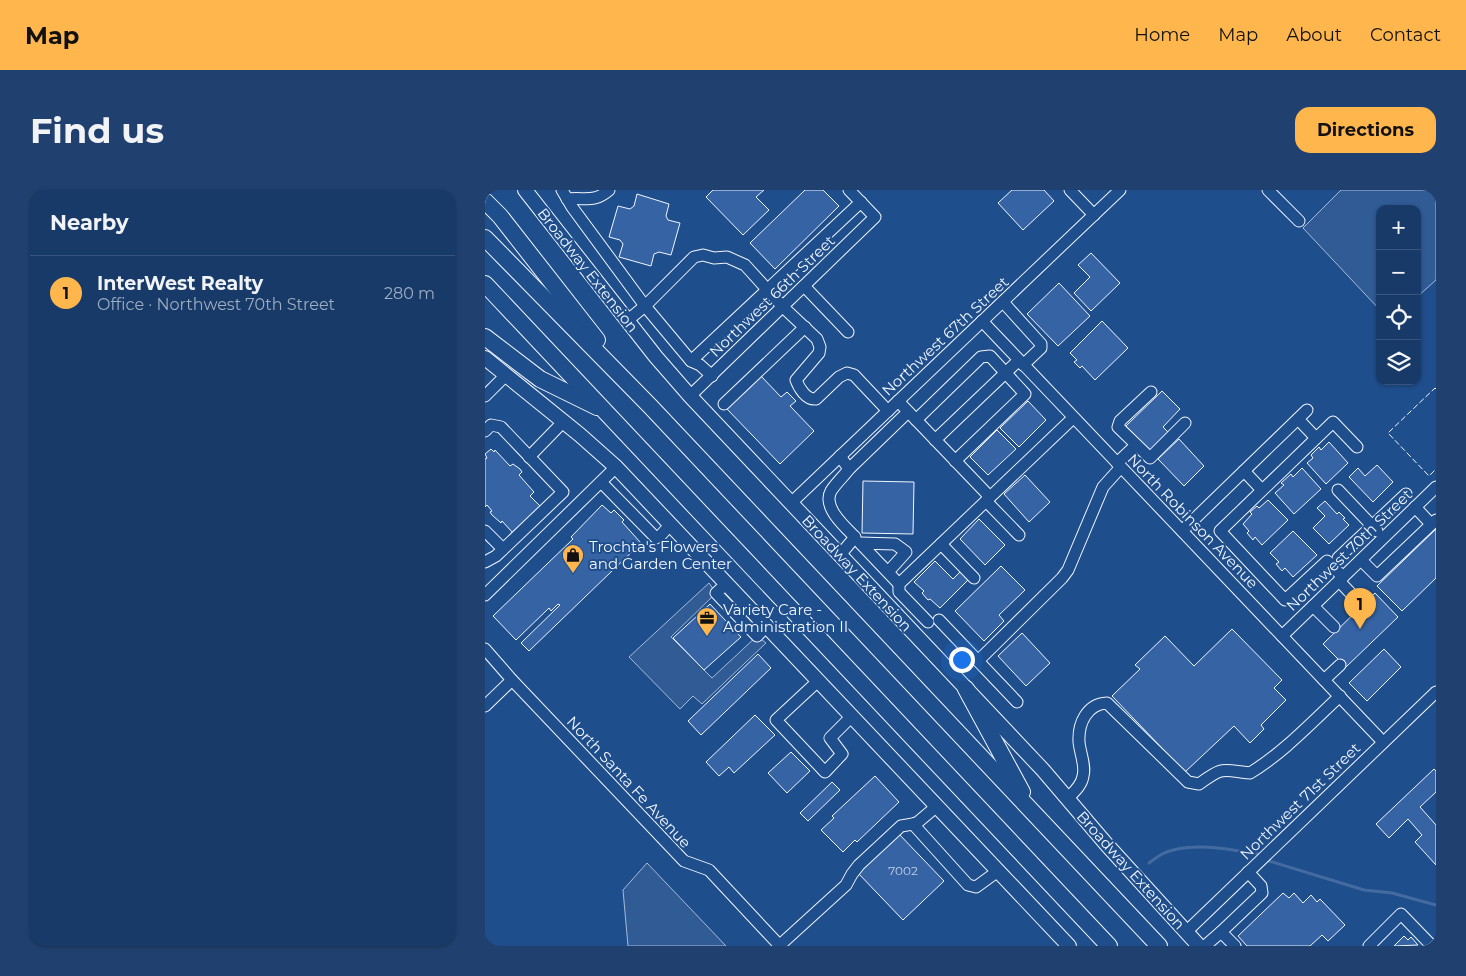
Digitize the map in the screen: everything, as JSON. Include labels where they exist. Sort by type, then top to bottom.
[{"type":"highway","points":[[485,201],[500,216],[650,406]]},
{"type":"highway","name":"Broadway Extension","points":[[485,238],[650,406],[1159,946]]},
{"type":"highway","points":[[485,284],[1109,946]]},
{"type":"highway","points":[[485,336],[540,379],[607,412]]},
{"type":"highway","points":[[966,688],[1033,812]]},
{"type":"main road","name":"Broadway Extension","points":[[525,190],[656,357],[690,396],[1068,798],[1107,845],[1199,946]]},
{"type":"main road","points":[[485,358],[564,421],[616,467],[1069,946]]},
{"type":"street","points":[[565,193],[590,200],[600,198],[609,190]]},
{"type":"street","points":[[691,361],[861,202],[849,190]]},
{"type":"street","points":[[1070,190],[1094,215]]},
{"type":"street","name":"Northwest 67th Street","points":[[791,503],[1120,190]]},
{"type":"street","points":[[1268,190],[1299,221]]},
{"type":"street","points":[[565,193],[603,251],[645,306],[691,361],[700,365],[712,376]]},
{"type":"street","name":"Northwest 66th Street","points":[[690,396],[875,217],[861,202]]},
{"type":"street","points":[[628,320],[645,306],[693,257],[727,257],[745,265],[783,307],[817,339],[820,347],[819,352],[796,380],[806,396],[816,399],[839,377],[847,373],[853,375],[888,411]]},
{"type":"street","points":[[804,286],[848,332]]},
{"type":"street","points":[[935,440],[1005,372],[1041,348],[1041,344],[1003,302]]},
{"type":"street","name":"North Robinson Avenue","points":[[982,321],[1383,742]]},
{"type":"street","points":[[724,404],[805,327]]},
{"type":"street","points":[[955,461],[1025,394],[990,356],[981,357],[849,469],[830,492],[829,502],[835,517],[899,584],[899,592],[978,660],[1017,702]]},
{"type":"street","points":[[485,396],[505,375]]},
{"type":"street","points":[[1151,392],[1120,421],[1118,427],[1150,458],[1185,423]]},
{"type":"street","points":[[898,401],[955,461],[1019,535]]},
{"type":"street","points":[[1182,531],[1307,410]]},
{"type":"street","points":[[899,584],[1073,418]]},
{"type":"street","points":[[1298,419],[1316,438]]},
{"type":"street","points":[[529,457],[564,421]]},
{"type":"street","points":[[1357,446],[1333,422],[1220,531],[1285,600],[1327,561],[1360,603]]},
{"type":"street","points":[[485,562],[503,549],[563,492],[501,427],[487,425]]},
{"type":"street","points":[[978,660],[1063,578],[1103,487],[1136,445]]},
{"type":"street","points":[[840,456],[849,469]]},
{"type":"street","points":[[485,596],[616,467]]},
{"type":"street","points":[[1244,471],[1262,490]]},
{"type":"street","points":[[601,482],[656,538],[671,525]]},
{"type":"street","name":"Northwest 70th Street","points":[[1282,636],[1436,486]]},
{"type":"street","points":[[1338,490],[1384,537]]},
{"type":"street","points":[[1338,558],[1406,494]]},
{"type":"street","points":[[1361,560],[1377,576],[1434,522],[1415,507]]},
{"type":"street","points":[[485,531],[503,549]]},
{"type":"street","points":[[840,555],[857,540],[895,544],[906,552],[888,572]]},
{"type":"street","points":[[941,544],[974,578]]},
{"type":"street","points":[[1313,606],[1333,627]]},
{"type":"street","name":"North Santa Fe Avenue","points":[[485,649],[512,680],[684,861],[709,870],[780,946]]},
{"type":"street","points":[[1324,680],[1340,665]]},
{"type":"street","points":[[485,706],[512,680]]},
{"type":"street","points":[[818,681],[777,720],[825,772],[842,754],[830,738],[852,716]]},
{"type":"street","name":"Northwest 71st Street","points":[[1186,932],[1436,692]]},
{"type":"street","points":[[1068,798],[1082,783],[1084,774],[1079,740],[1082,722],[1088,710],[1099,703],[1107,703],[1189,782],[1199,784],[1216,772],[1226,769],[1250,773],[1260,767],[1339,696]]},
{"type":"street","points":[[780,946],[846,885],[859,865],[901,826],[913,824],[937,806]]},
{"type":"street","points":[[913,824],[968,885],[976,886],[998,871]]},
{"type":"street","points":[[1205,946],[1262,893],[1261,886],[1248,872]]},
{"type":"street","points":[[1369,946],[1401,914],[1432,946]]},
{"type":"street","points":[[1221,932],[1235,946]]},
{"type":"shaded area","points":[[1341,190],[1436,190],[1436,280],[1421,293],[1421,205],[1376,205],[1376,306],[1303,228]]},
{"type":"shaded area","points":[[709,583],[716,593],[671,637],[712,678],[757,636],[766,643],[702,704],[693,696],[680,709],[629,657]]},
{"type":"shaded area","points":[[647,863],[726,946],[628,946],[623,890]]},
{"type":"building","points":[[713,190],[764,190],[756,197],[769,210],[743,235],[706,197]]},
{"type":"building","points":[[805,190],[823,190],[839,206],[775,269],[750,243]]},
{"type":"building","points":[[1012,190],[1044,190],[1054,201],[1023,230],[998,203]]},
{"type":"building","points":[[637,194],[669,204],[666,216],[668,220],[680,223],[671,255],[659,252],[654,254],[651,266],[619,257],[623,244],[620,240],[609,237],[618,206],[630,209],[634,206]]},
{"type":"building","points":[[1091,253],[1120,283],[1091,311],[1074,293],[1090,277],[1078,265]]},
{"type":"building","points":[[1059,283],[1090,316],[1058,346],[1027,314]]},
{"type":"building","points":[[1102,321],[1128,348],[1095,380],[1082,366],[1080,368],[1074,362],[1077,360],[1070,353]]},
{"type":"building","points":[[760,375],[781,397],[787,392],[796,401],[790,406],[814,431],[780,464],[726,408]]},
{"type":"building","points":[[1162,391],[1180,409],[1163,427],[1170,434],[1152,452],[1126,426]]},
{"type":"building","points":[[1028,401],[1046,420],[1019,447],[1000,428]]},
{"type":"building","points":[[997,430],[1016,449],[988,475],[970,457]]},
{"type":"building","points":[[1179,439],[1204,466],[1184,486],[1158,459]]},
{"type":"building","points":[[1329,442],[1348,463],[1326,484],[1307,463],[1313,458],[1311,455],[1319,447],[1321,450]]},
{"type":"building","points":[[491,449],[494,452],[495,450],[510,466],[513,464],[520,469],[522,472],[519,475],[534,492],[530,496],[541,507],[513,533],[502,521],[501,523],[492,515],[490,512],[492,511],[487,505],[485,507],[485,459],[487,458],[485,454]]},
{"type":"building","points":[[1377,465],[1393,482],[1373,502],[1349,477],[1358,468],[1365,476]]},
{"type":"building","points":[[1302,468],[1321,489],[1294,514],[1275,493],[1284,485],[1281,483],[1291,474],[1293,477]]},
{"type":"building","points":[[1025,475],[1050,502],[1029,522],[1004,494]]},
{"type":"building","points":[[863,481],[914,482],[913,534],[862,533]]},
{"type":"building","points":[[1268,500],[1288,520],[1262,545],[1255,537],[1253,540],[1243,524],[1252,514],[1250,512],[1257,506],[1259,508]]},
{"type":"building","points":[[1325,501],[1337,514],[1339,512],[1345,518],[1343,519],[1349,525],[1329,544],[1313,528],[1325,516],[1317,508]]},
{"type":"building","name":"Trochta's Flowers and Garden Center","points":[[602,505],[611,513],[614,510],[641,543],[529,651],[521,643],[560,605],[558,604],[551,611],[549,608],[516,640],[493,616],[573,539],[571,537]]},
{"type":"building","points":[[979,519],[1005,545],[985,565],[960,539]]},
{"type":"building","points":[[1436,529],[1436,578],[1402,611],[1377,586]]},
{"type":"building","points":[[1293,531],[1317,555],[1293,577],[1285,568],[1282,571],[1276,564],[1279,562],[1270,553]]},
{"type":"building","points":[[935,561],[953,579],[961,571],[969,579],[940,608],[930,599],[928,600],[922,593],[924,591],[914,582]]},
{"type":"building","points":[[1001,566],[1025,590],[999,615],[1004,621],[984,641],[955,611]]},
{"type":"building","points":[[1375,593],[1398,617],[1346,667],[1323,644]]},
{"type":"building","name":"Variety Care - Administration II","points":[[710,604],[741,637],[704,670],[673,638]]},
{"type":"building","points":[[1232,629],[1282,680],[1274,688],[1286,700],[1261,725],[1264,729],[1250,743],[1234,726],[1185,772],[1112,696],[1140,669],[1135,665],[1165,636],[1194,666]]},
{"type":"building","points":[[1022,633],[1050,663],[1026,686],[998,656]]},
{"type":"building","points":[[1384,649],[1401,667],[1367,701],[1349,683]]},
{"type":"building","points":[[758,654],[771,668],[701,735],[688,721]]},
{"type":"building","points":[[755,715],[775,735],[734,773],[729,767],[719,776],[706,762]]},
{"type":"building","points":[[791,752],[810,771],[787,793],[768,773]]},
{"type":"building","points":[[1434,769],[1436,771],[1436,792],[1420,807],[1436,825],[1436,865],[1415,842],[1422,835],[1408,819],[1389,838],[1376,824]]},
{"type":"building","points":[[875,776],[899,802],[857,842],[855,840],[843,852],[821,830],[834,818],[832,816]]},
{"type":"building","points":[[832,782],[840,790],[808,821],[800,813]]},
{"type":"building","points":[[897,832],[944,881],[903,920],[857,872]]},
{"type":"building","points":[[1283,893],[1289,898],[1294,893],[1303,903],[1311,895],[1317,902],[1320,899],[1345,925],[1328,941],[1322,935],[1310,946],[1247,946],[1238,936]]},
{"type":"building","points":[[1404,936],[1408,940],[1411,937],[1418,945],[1394,946]]},
{"type":"waterway","points":[[1149,863],[1172,850],[1196,847],[1258,854]]},
{"type":"waterway","points":[[1269,861],[1364,890],[1392,893],[1436,905]]},
{"type":"fence","points":[[1436,389],[1388,433],[1429,476],[1436,469]]},
{"type":"place","name":"Trochta's Flowers and Garden Center","points":[[573,574]]},
{"type":"place","name":"InterWest Realty","points":[[1360,629]]},
{"type":"place","name":"Variety Care - Administration II","points":[[707,637]]}]
